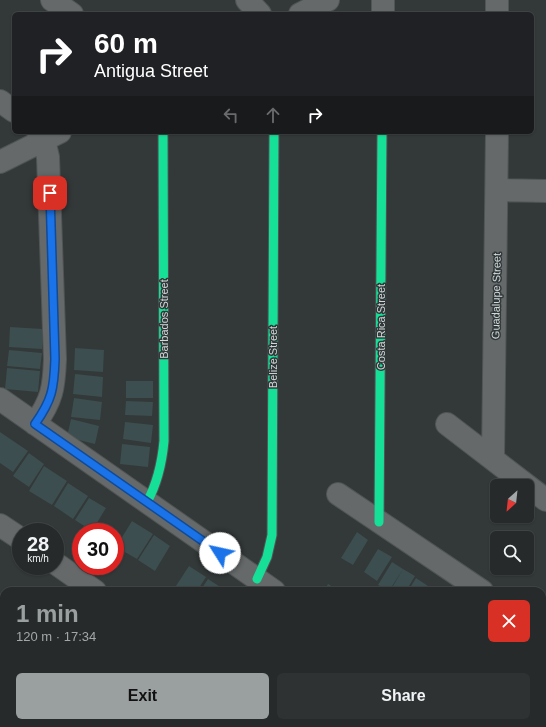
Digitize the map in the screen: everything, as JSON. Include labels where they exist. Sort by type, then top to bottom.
[{"type":"street","points":[[52,0],[69,12]]},
{"type":"street","points":[[247,0],[258,12]]},
{"type":"street","points":[[304,12],[328,0]]},
{"type":"street","points":[[383,0],[383,12]]},
{"type":"street","points":[[497,0],[497,12]]},
{"type":"street","points":[[0,101],[12,110]]},
{"type":"street","name":"Barbados Street","points":[[147,502],[155,489],[159,476],[164,441],[163,134]]},
{"type":"street","name":"Belize Street","points":[[257,579],[264,567],[269,553],[272,535],[274,134]]},
{"type":"street","name":"Costa Rica Street","points":[[379,522],[382,134]]},
{"type":"street","name":"Guadalupe Street","points":[[493,459],[497,134]]},
{"type":"street","points":[[0,162],[48,135],[55,367],[51,396],[46,409],[35,424]]},
{"type":"street","points":[[497,190],[546,191]]},
{"type":"street","points":[[0,399],[268,587]]},
{"type":"street","points":[[447,424],[546,500]]},
{"type":"street","points":[[338,494],[476,587]]},
{"type":"street","points":[[0,525],[12,533]]},
{"type":"street","points":[[64,569],[89,587]]},
{"type":"building","points":[[10,327],[43,329],[42,349],[9,347]]},
{"type":"building","points":[[75,348],[104,350],[103,372],[74,370]]},
{"type":"building","points":[[9,350],[42,353],[40,369],[7,366]]},
{"type":"building","points":[[7,368],[40,371],[38,392],[5,389]]},
{"type":"building","points":[[75,374],[103,377],[102,397],[73,394]]},
{"type":"building","points":[[126,381],[153,381],[153,398],[126,398]]},
{"type":"building","points":[[74,398],[102,402],[100,420],[71,417]]},
{"type":"building","points":[[126,401],[153,402],[152,416],[125,415]]},
{"type":"building","points":[[71,419],[99,426],[95,444],[67,437]]},
{"type":"building","points":[[125,422],[153,425],[151,443],[123,439]]},
{"type":"building","points":[[0,432],[28,451],[13,472],[0,463]]},
{"type":"building","points":[[122,444],[150,447],[148,467],[120,464]]},
{"type":"building","points":[[29,453],[44,464],[29,487],[13,476]]},
{"type":"building","points":[[44,466],[67,481],[52,505],[29,491]]},
{"type":"building","points":[[68,483],[88,496],[73,519],[54,506]]},
{"type":"building","points":[[89,498],[106,508],[97,523],[80,523],[75,520]]},
{"type":"building","points":[[132,521],[153,534],[137,559],[124,552],[124,534]]},
{"type":"building","points":[[357,532],[368,540],[353,565],[341,558]]},
{"type":"building","points":[[154,535],[170,546],[155,571],[138,560]]},
{"type":"building","points":[[378,549],[392,557],[377,581],[364,572]]},
{"type":"building","points":[[392,562],[403,569],[392,587],[382,587],[378,585]]},
{"type":"building","points":[[189,566],[206,577],[200,587],[175,587]]},
{"type":"building","points":[[403,569],[415,576],[408,587],[392,587]]},
{"type":"building","points":[[416,578],[428,586],[427,587],[410,587]]},
{"type":"building","points":[[208,579],[220,587],[203,587]]},
{"type":"building","points":[[328,584],[333,587],[326,587]]},
{"type":"traffic: fast","points":[[147,502],[159,472],[164,441],[163,134]]},
{"type":"traffic: fast","points":[[257,579],[267,557],[272,535],[274,134]]},
{"type":"traffic: fast","points":[[379,522],[382,134]]},
{"type":"route","points":[[50,193],[55,359],[54,383],[46,409],[35,424],[220,553]]}]
